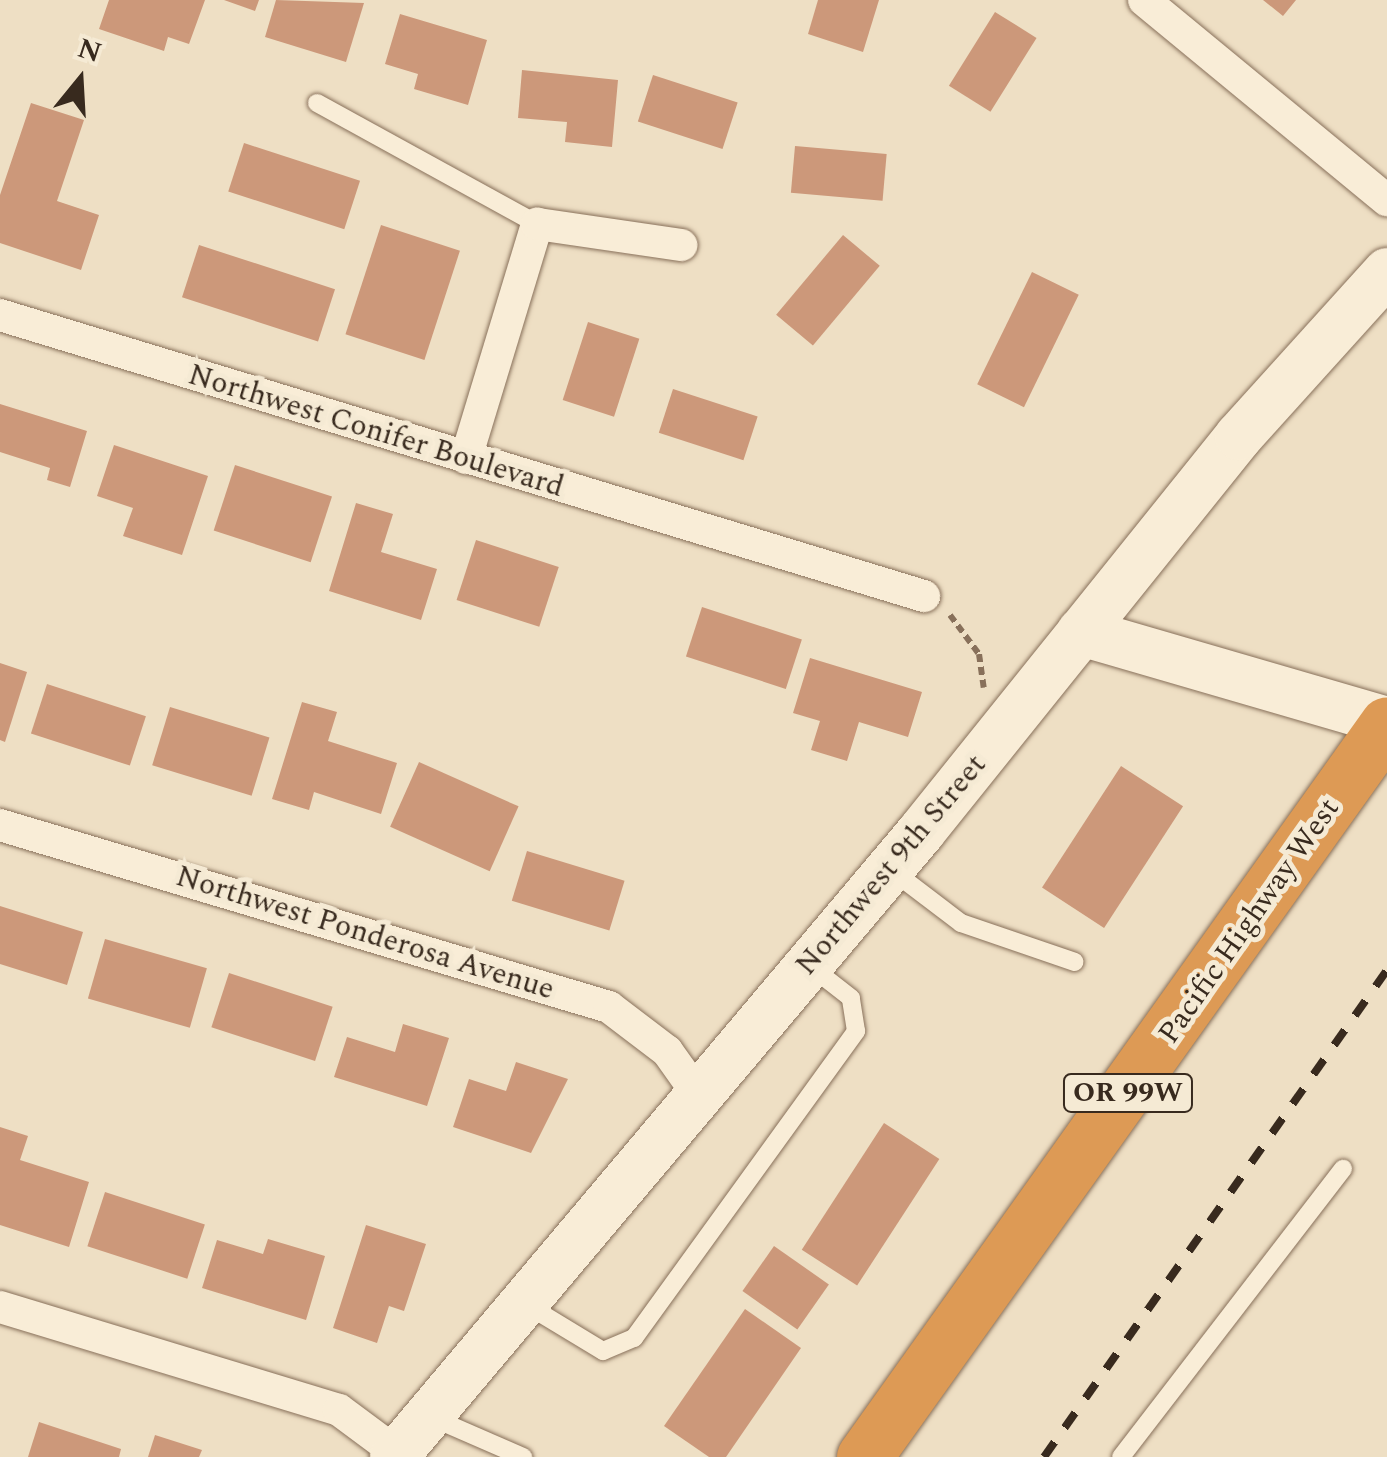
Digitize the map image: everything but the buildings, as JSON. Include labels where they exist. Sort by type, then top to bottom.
[{"type":"highway","name":"Pacific Highway West","points":[[864,1457],[1387,722]]},
{"type":"street","points":[[1144,0],[1387,200]]},
{"type":"street","points":[[466,458],[537,224],[681,245]]},
{"type":"street","name":"Northwest 9th Street","points":[[396,1455],[1007,728],[1239,436],[1387,272]]},
{"type":"street","name":"Northwest Conifer Boulevard","points":[[0,316],[924,596]]},
{"type":"street","points":[[1081,632],[1387,722]]},
{"type":"street","name":"Northwest Ponderosa Avenue","points":[[0,824],[609,1007],[667,1052],[698,1093]]},
{"type":"street","points":[[0,1307],[338,1410],[396,1455]]},
{"type":"lane","points":[[317,103],[537,224]]},
{"type":"lane","points":[[890,868],[962,923],[1075,962]]},
{"type":"lane","points":[[523,1302],[603,1351],[634,1338],[856,1030],[851,998],[808,964]]},
{"type":"lane","points":[[1121,1457],[1343,1170]]},
{"type":"lane","points":[[428,1416],[523,1457]]},
{"type":"path","points":[[924,596],[980,654],[984,690],[1007,728]]},
{"type":"railway","points":[[1044,1457],[1387,970]]}]
